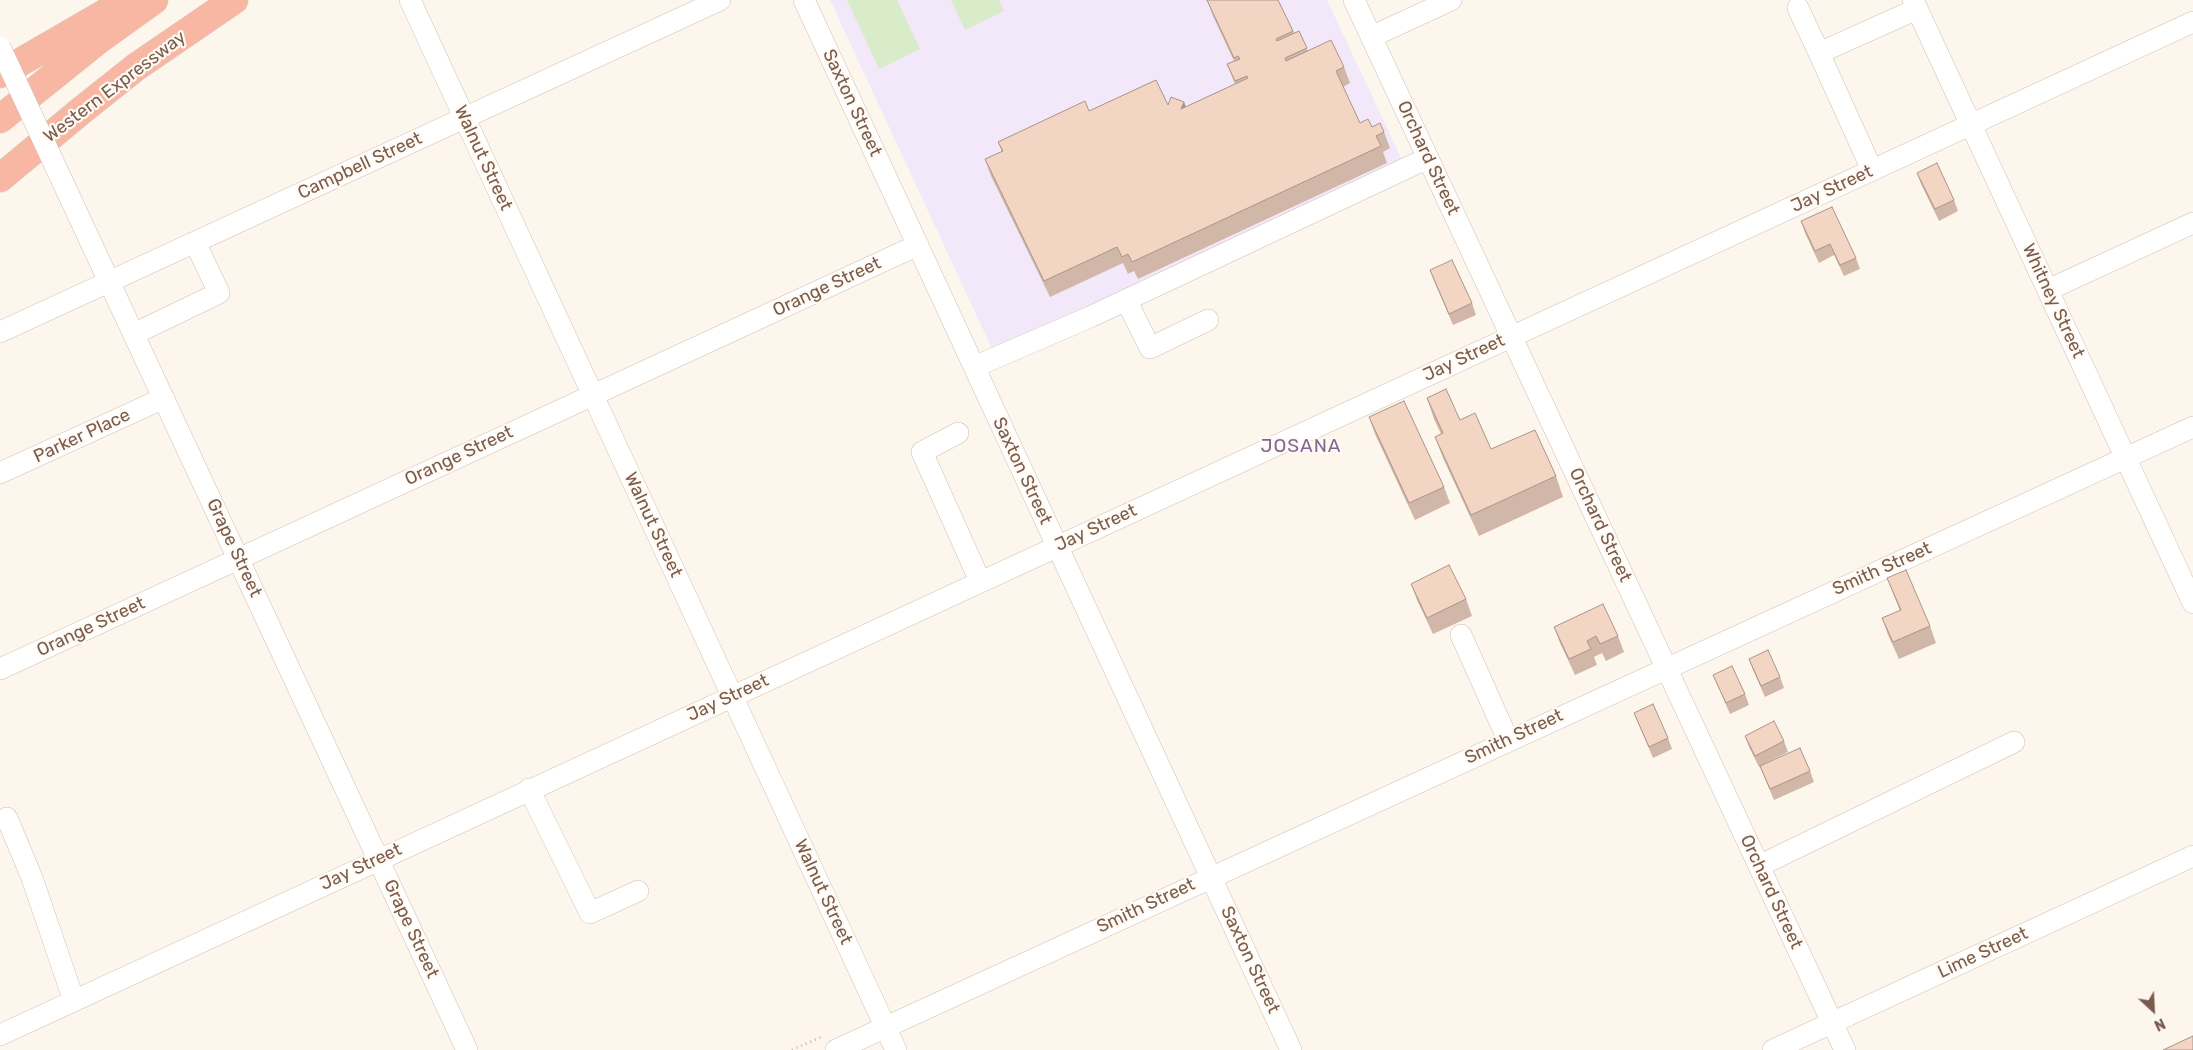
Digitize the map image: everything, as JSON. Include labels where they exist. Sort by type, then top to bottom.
[{"type":"highway","points":[[0,74],[128,0]]},
{"type":"highway","points":[[0,120],[97,42],[154,0]]},
{"type":"highway","name":"Western Expressway","points":[[0,178],[82,110],[192,28],[234,0]]},
{"type":"highway","points":[[0,196],[87,115],[192,28]]},
{"type":"street","name":"Walnut Street","points":[[410,0],[896,1050]]},
{"type":"street","name":"Campbell Street","points":[[0,332],[720,0]]},
{"type":"street","name":"Saxton Street","points":[[804,0],[1291,1050]]},
{"type":"street","name":"Orchard Street","points":[[1354,0],[1845,1050]]},
{"type":"street","points":[[1371,37],[1451,0]]},
{"type":"street","points":[[1819,53],[1915,4]]},
{"type":"street","name":"Whitney Street","points":[[1915,4],[2193,602]]},
{"type":"street","points":[[1798,8],[1872,170]]},
{"type":"street","name":"Jay Street","points":[[0,1036],[529,789],[2193,22]]},
{"type":"street","name":"Grape Street","points":[[0,47],[468,1050]]},
{"type":"street","points":[[974,367],[1126,300],[1428,158]]},
{"type":"street","points":[[2048,290],[2193,223]]},
{"type":"street","points":[[134,334],[220,293],[195,242]]},
{"type":"street","name":"Orange Street","points":[[0,669],[918,245]]},
{"type":"street","points":[[1126,300],[1150,348],[1208,320]]},
{"type":"street","name":"Parker Place","points":[[0,473],[164,398]]},
{"type":"street","name":"Smith Street","points":[[836,1050],[2193,426]]},
{"type":"street","points":[[958,434],[922,452],[980,581]]},
{"type":"street","points":[[1461,635],[1508,740]]},
{"type":"street","points":[[1759,866],[2014,742]]},
{"type":"street","points":[[529,789],[590,913],[638,891]]},
{"type":"street","points":[[7,818],[32,878],[74,1001]]},
{"type":"street","name":"Lime Street","points":[[1773,1050],[2193,856]]},
{"type":"shaded area","points":[[830,0],[1327,0],[1404,164],[993,351]]},
{"type":"green space","points":[[847,0],[897,0],[920,49],[879,69]]},
{"type":"green space","points":[[951,0],[999,0],[1004,11],[965,30]]},
{"type":"building","points":[[1207,0],[1278,0],[1293,31],[1276,39],[1277,41],[1299,31],[1307,48],[1285,58],[1286,61],[1331,40],[1344,67],[1336,71],[1360,123],[1368,119],[1372,127],[1380,123],[1384,132],[1376,136],[1381,146],[1132,262],[1128,254],[1122,257],[1117,247],[1044,281],[985,159],[1003,151],[998,142],[1085,101],[1089,111],[1156,80],[1168,105],[1171,97],[1184,102],[1181,109],[1248,78],[1247,76],[1235,81],[1227,64],[1240,59],[1238,56],[1234,58]]},
{"type":"building","points":[[1937,163],[1954,200],[1935,209],[1917,173]]},
{"type":"building","points":[[1832,207],[1856,258],[1840,265],[1830,244],[1815,251],[1801,221]]},
{"type":"building","points":[[1452,260],[1472,303],[1449,314],[1430,270]]},
{"type":"building","points":[[1446,389],[1460,420],[1475,413],[1491,449],[1535,430],[1556,476],[1471,515],[1435,437],[1443,433],[1427,398]]},
{"type":"building","points":[[1404,401],[1444,487],[1409,503],[1369,417]]},
{"type":"building","points":[[1449,565],[1466,599],[1427,618],[1411,584]]},
{"type":"building","points":[[1906,570],[1930,626],[1893,642],[1882,618],[1901,610],[1887,578]]},
{"type":"building","points":[[1603,604],[1618,636],[1600,644],[1596,636],[1587,641],[1591,649],[1569,659],[1554,627]]},
{"type":"building","points":[[1768,650],[1780,677],[1761,686],[1749,659]]},
{"type":"building","points":[[1732,666],[1745,694],[1726,703],[1713,675]]},
{"type":"building","points":[[1653,704],[1668,738],[1649,747],[1634,713]]},
{"type":"building","points":[[1774,721],[1784,741],[1755,756],[1745,736]]},
{"type":"building","points":[[1800,748],[1810,771],[1770,789],[1760,766]]},
{"type":"building","points":[[2193,1036],[2193,1050],[2163,1050]]},
{"type":"district","name":"JOSANA","points":[[1301,447]]}]
